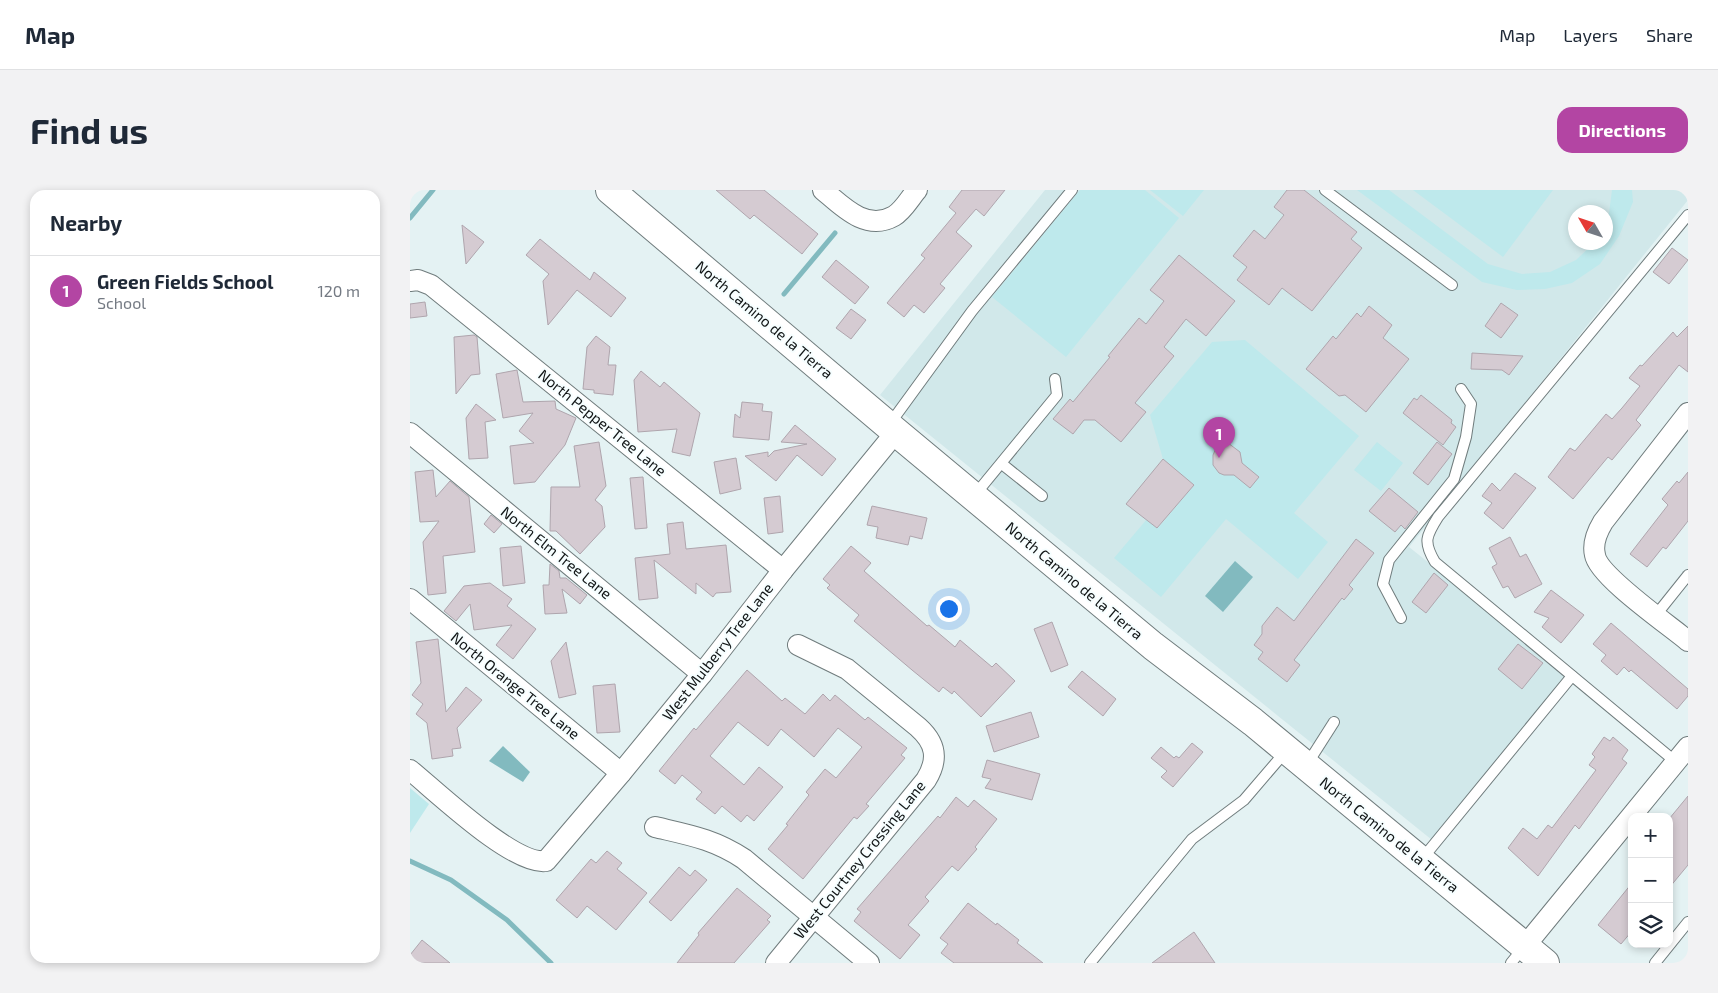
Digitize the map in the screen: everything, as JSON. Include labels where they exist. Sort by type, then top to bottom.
[{"type":"street","name":"North Camino de la Tierra","points":[[610,190],[892,429],[1153,646],[1252,722],[1420,861],[1518,955],[1546,963]]},
{"type":"street","points":[[823,190],[848,211],[874,225],[894,216],[917,190]]},
{"type":"street","name":"North Pepper Tree Lane","points":[[414,281],[431,285],[783,570]]},
{"type":"street","points":[[1688,413],[1603,522],[1596,538],[1586,552],[1611,579],[1688,641]]},
{"type":"street","name":"West Mulberry Tree Lane","points":[[410,770],[496,841],[516,853],[540,862],[546,861],[702,674],[892,429]]},
{"type":"street","name":"North Elm Tree Lane","points":[[410,433],[702,674]]},
{"type":"street","name":"North Orange Tree Lane","points":[[410,600],[621,773]]},
{"type":"street","name":"West Courtney Crossing Lane","points":[[776,963],[926,780],[942,752],[932,745],[923,732],[847,669],[798,645]]},
{"type":"street","points":[[1518,955],[1682,754]]},
{"type":"street","points":[[656,827],[702,838],[727,848],[744,859],[870,963]]},
{"type":"lane","points":[[892,429],[972,311],[1072,190]]},
{"type":"lane","points":[[1325,190],[1452,285]]},
{"type":"lane","points":[[1682,754],[1572,676],[1435,562],[1427,549],[1428,533],[1438,517],[1688,215]]},
{"type":"lane","points":[[974,497],[1057,395],[1055,379]]},
{"type":"lane","points":[[1401,618],[1383,584],[1389,560],[1454,479],[1466,437],[1471,404],[1461,388]]},
{"type":"lane","points":[[1002,464],[1042,496]]},
{"type":"lane","points":[[1656,615],[1688,575]]},
{"type":"lane","points":[[1420,861],[1572,676]]},
{"type":"lane","points":[[1090,963],[1192,839],[1295,759],[1334,722]]},
{"type":"lane","points":[[1655,963],[1688,922]]},
{"type":"shaded area","points":[[1045,190],[1688,190],[1688,200],[1409,547],[1567,673],[1437,844],[880,395]]},
{"type":"shaded area","points":[[1080,190],[1145,190],[1179,218],[1066,357],[992,297]]},
{"type":"shaded area","points":[[1150,190],[1204,190],[1183,216]]},
{"type":"shaded area","points":[[1357,190],[1389,190],[1488,264],[1522,274],[1550,272],[1576,260],[1587,250],[1610,250],[1600,264],[1572,283],[1545,289],[1517,290],[1482,282]]},
{"type":"shaded area","points":[[1413,190],[1553,190],[1503,257]]},
{"type":"shaded area","points":[[1612,190],[1632,190],[1633,202],[1619,236],[1613,245],[1613,205],[1610,205]]},
{"type":"shaded area","points":[[1245,340],[1359,436],[1294,513],[1328,542],[1298,579],[1226,519],[1161,597],[1114,558],[1147,519],[1158,528],[1194,485],[1163,459],[1150,415],[1212,342]]},
{"type":"shaded area","points":[[1377,442],[1403,463],[1381,491],[1354,470]]},
{"type":"shaded area","points":[[1235,561],[1253,577],[1223,612],[1205,596]]},
{"type":"shaded area","points":[[503,746],[530,772],[523,782],[489,761]]},
{"type":"shaded area","points":[[410,788],[429,804],[410,833]]},
{"type":"building","points":[[716,190],[764,190],[818,234],[802,254],[754,215],[750,219]]},
{"type":"building","points":[[962,190],[1005,190],[984,216],[976,209],[956,232],[972,246],[940,284],[945,288],[924,313],[914,305],[904,317],[887,303],[925,258],[921,255],[956,213],[949,207]]},
{"type":"building","points":[[1287,190],[1304,190],[1357,232],[1351,239],[1362,248],[1312,311],[1282,288],[1269,305],[1237,280],[1247,267],[1233,256],[1254,230],[1265,239],[1284,215],[1274,207]]},
{"type":"building","points":[[462,225],[484,242],[466,264]]},
{"type":"building","points":[[540,239],[590,280],[594,272],[626,298],[611,317],[577,290],[548,325],[543,281],[549,274],[526,255]]},
{"type":"building","points":[[1672,248],[1688,260],[1669,284],[1653,272]]},
{"type":"building","points":[[1179,255],[1235,301],[1206,336],[1186,319],[1164,347],[1174,356],[1135,403],[1146,412],[1121,442],[1095,420],[1084,420],[1073,434],[1053,419],[1070,399],[1073,402],[1139,318],[1146,324],[1164,301],[1150,290]]},
{"type":"building","points":[[836,260],[869,287],[855,304],[822,277]]},
{"type":"building","points":[[425,302],[427,316],[410,318],[410,304]]},
{"type":"building","points":[[1501,303],[1518,315],[1501,338],[1485,326]]},
{"type":"building","points":[[1369,306],[1392,325],[1383,338],[1409,359],[1366,412],[1345,395],[1339,396],[1306,369],[1333,336],[1336,339],[1357,313],[1361,317]]},
{"type":"building","points":[[851,309],[866,320],[851,339],[836,328]]},
{"type":"building","points":[[1688,326],[1688,372],[1679,365],[1636,420],[1641,425],[1612,460],[1608,457],[1573,499],[1548,477],[1570,448],[1575,451],[1606,414],[1612,419],[1622,408],[1640,386],[1629,378],[1640,365],[1642,366],[1673,332],[1677,337]]},
{"type":"building","points":[[474,335],[477,337],[480,374],[471,375],[456,394],[454,337]]},
{"type":"building","points":[[596,336],[610,347],[608,365],[616,365],[613,395],[594,393],[594,390],[583,389],[587,347]]},
{"type":"building","points":[[1472,353],[1523,356],[1509,375],[1502,370],[1471,369]]},
{"type":"building","points":[[517,370],[523,402],[555,401],[556,409],[576,418],[565,445],[535,482],[514,484],[510,446],[534,443],[519,431],[533,413],[503,418],[496,374]]},
{"type":"building","points":[[641,371],[660,387],[664,382],[700,413],[690,456],[672,452],[677,429],[638,432],[634,380]]},
{"type":"building","points":[[1421,395],[1452,420],[1451,423],[1456,427],[1443,445],[1403,413],[1414,398],[1417,400]]},
{"type":"building","points":[[742,402],[763,404],[762,411],[772,412],[769,440],[733,437],[735,414],[740,418]]},
{"type":"building","points":[[476,404],[496,420],[485,422],[488,458],[469,459],[466,418]]},
{"type":"building","points":[[795,425],[836,459],[822,476],[797,455],[776,481],[745,456],[768,452],[768,457],[774,451],[807,444],[781,442]]},
{"type":"building","points":[[1232,431],[1228,443],[1240,452],[1242,463],[1259,477],[1250,488],[1234,475],[1219,473],[1213,465],[1213,455],[1217,446],[1209,438],[1220,432]]},
{"type":"building","points":[[599,442],[606,486],[595,500],[602,506],[605,527],[580,554],[556,531],[550,531],[551,487],[580,487],[574,446]]},
{"type":"building","points":[[1437,442],[1452,454],[1428,485],[1413,473]]},
{"type":"building","points":[[736,458],[741,489],[720,494],[714,462]]},
{"type":"building","points":[[1163,459],[1194,485],[1157,528],[1126,504]]},
{"type":"building","points":[[433,470],[436,497],[450,481],[469,497],[475,552],[443,556],[446,593],[428,595],[423,542],[439,521],[420,522],[415,472]]},
{"type":"building","points":[[1688,472],[1688,521],[1666,549],[1663,547],[1647,567],[1630,554],[1668,505],[1662,499],[1677,481],[1679,483]]},
{"type":"building","points":[[1515,473],[1536,488],[1503,529],[1484,513],[1492,503],[1482,496],[1492,483],[1500,491]]},
{"type":"building","points":[[643,477],[647,528],[635,529],[630,478]]},
{"type":"building","points":[[1389,488],[1418,512],[1405,529],[1401,525],[1395,532],[1369,511]]},
{"type":"building","points":[[780,496],[783,532],[768,534],[764,498]]},
{"type":"building","points":[[872,506],[927,518],[922,539],[910,536],[908,545],[876,538],[878,527],[867,525]]},
{"type":"building","points":[[491,515],[502,524],[494,533],[484,524]]},
{"type":"building","points":[[683,522],[686,549],[726,545],[731,592],[716,593],[713,597],[696,583],[696,594],[654,560],[658,598],[639,600],[635,558],[670,554],[667,524]]},
{"type":"building","points":[[1510,537],[1520,557],[1526,554],[1542,584],[1515,598],[1508,586],[1503,588],[1492,567],[1497,564],[1489,548]]},
{"type":"building","points":[[1356,539],[1374,553],[1349,585],[1353,589],[1344,600],[1342,598],[1294,660],[1300,665],[1287,682],[1258,659],[1263,652],[1254,645],[1262,634],[1262,626],[1277,607],[1294,621]]},
{"type":"building","points":[[521,546],[525,583],[503,586],[500,548]]},
{"type":"building","points":[[851,546],[871,563],[864,571],[927,626],[929,625],[955,647],[960,640],[992,667],[996,663],[1015,681],[981,717],[954,691],[952,694],[943,687],[939,692],[912,670],[854,621],[859,615],[827,588],[830,585],[823,579]]},
{"type":"building","points":[[550,564],[559,571],[560,578],[566,578],[587,595],[580,604],[562,589],[567,613],[545,614],[543,585],[549,585]]},
{"type":"building","points":[[1434,573],[1448,585],[1426,613],[1412,602]]},
{"type":"building","points":[[490,583],[512,599],[507,606],[536,629],[513,659],[496,645],[512,625],[474,630],[470,604],[456,621],[444,611],[464,586]]},
{"type":"building","points":[[1551,590],[1584,615],[1561,643],[1542,627],[1549,618],[1534,612]]},
{"type":"building","points":[[1052,622],[1068,665],[1051,672],[1034,629]]},
{"type":"building","points":[[1611,623],[1688,689],[1688,696],[1677,709],[1631,670],[1629,672],[1624,667],[1617,675],[1601,661],[1606,655],[1593,644]]},
{"type":"building","points":[[438,639],[446,712],[466,687],[482,700],[457,728],[461,748],[452,749],[453,756],[432,759],[427,723],[416,714],[423,704],[412,695],[421,683],[416,642]]},
{"type":"building","points":[[566,642],[576,694],[559,698],[551,661]]},
{"type":"building","points":[[1518,644],[1543,663],[1522,689],[1498,669]]},
{"type":"building","points":[[747,670],[782,701],[785,698],[805,714],[823,694],[830,701],[835,695],[865,720],[868,717],[907,748],[901,755],[905,758],[866,804],[869,806],[857,819],[854,817],[803,879],[768,849],[788,825],[786,824],[809,795],[806,792],[825,769],[836,778],[862,747],[838,728],[814,757],[781,729],[768,746],[738,722],[710,756],[744,785],[759,767],[783,787],[754,821],[747,815],[741,822],[722,806],[715,814],[696,799],[702,792],[682,775],[675,784],[659,771],[694,728],[696,730]]},
{"type":"building","points":[[1082,671],[1116,699],[1103,716],[1068,687]]},
{"type":"building","points":[[615,684],[620,732],[597,733],[593,686]]},
{"type":"building","points":[[1031,712],[1039,737],[994,752],[986,726]]},
{"type":"building","points":[[1604,737],[1610,741],[1613,737],[1628,750],[1622,759],[1627,763],[1579,829],[1575,825],[1538,876],[1508,848],[1523,828],[1537,839],[1548,825],[1552,828],[1596,770],[1589,765],[1595,757],[1592,754]]},
{"type":"building","points":[[1192,743],[1203,752],[1173,787],[1161,777],[1167,771],[1151,758],[1161,747],[1174,758],[1176,756],[1179,758]]},
{"type":"building","points":[[987,760],[1040,774],[1032,800],[985,788],[991,779],[982,777]]},
{"type":"building","points":[[1688,796],[1688,865],[1673,883],[1673,858],[1673,814]]},
{"type":"building","points":[[956,797],[968,807],[974,800],[997,819],[975,847],[977,849],[958,871],[952,866],[925,897],[929,901],[908,925],[920,935],[900,959],[854,921],[861,912],[857,909],[938,816],[940,818]]},
{"type":"building","points":[[607,851],[622,863],[617,869],[647,893],[616,930],[587,906],[577,918],[556,900],[591,859],[596,863]]},
{"type":"building","points":[[679,867],[690,876],[695,870],[707,880],[671,921],[649,902]]},
{"type":"building","points":[[737,888],[771,916],[767,920],[770,922],[734,963],[677,963],[699,935],[698,933]]},
{"type":"building","points":[[1628,888],[1628,936],[1621,944],[1598,925]]},
{"type":"building","points":[[968,903],[1019,940],[1017,943],[1043,963],[954,963],[941,953],[948,944],[940,938]]},
{"type":"building","points":[[1194,932],[1215,963],[1152,963]]},
{"type":"building","points":[[422,940],[450,963],[410,963],[410,955]]},
{"type":"waterway","points":[[410,218],[433,190]]},
{"type":"waterway","points":[[784,294],[835,233]]},
{"type":"waterway","points":[[410,861],[451,880],[507,920],[551,963]]},
{"type":"place","name":"Green Fields School","points":[[1219,458]]}]
